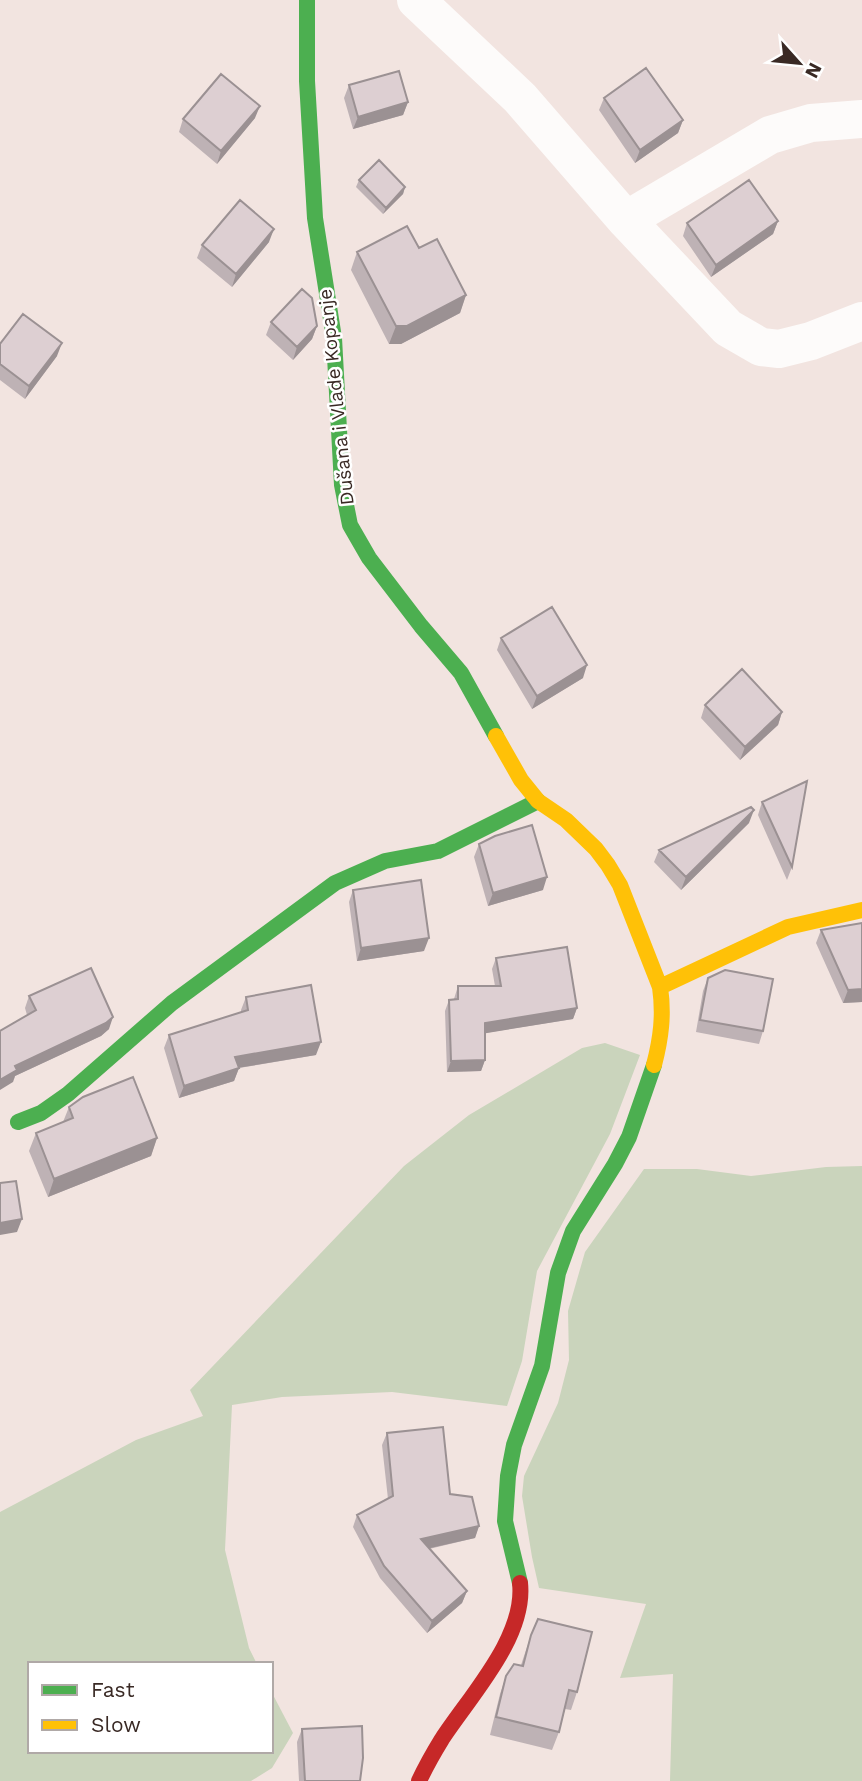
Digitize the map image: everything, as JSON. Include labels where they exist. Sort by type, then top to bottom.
[{"type":"street","name":"Dušana i Vlade Kopanje","points":[[307,0],[307,81],[315,218],[334,338],[342,485],[350,525],[369,558],[461,673],[521,780],[538,801],[566,820],[597,849],[608,865],[620,886],[660,987],[663,1015],[656,1055],[641,1106],[623,1151],[576,1224],[562,1256],[552,1291],[545,1355],[537,1385],[514,1445],[505,1512],[508,1538],[519,1577],[519,1611],[494,1661],[449,1729],[419,1781]]},
{"type":"street","points":[[416,0],[520,98],[626,220],[728,328],[761,347],[779,349],[811,341],[862,321]]},
{"type":"street","points":[[626,220],[770,135],[811,122],[862,119]]},
{"type":"street","points":[[18,1122],[41,1113],[68,1094],[172,1003],[335,883],[385,861],[439,851],[538,801]]},
{"type":"street","points":[[660,987],[788,928],[862,910]]},
{"type":"green space","points":[[605,1043],[640,1055],[610,1134],[537,1271],[522,1361],[507,1406],[392,1392],[282,1397],[232,1405],[225,1550],[249,1648],[256,1662],[28,1662],[28,1753],[273,1753],[273,1695],[293,1733],[272,1768],[251,1781],[0,1781],[0,1512],[136,1440],[203,1416],[190,1390],[404,1166],[469,1115],[582,1048]]},
{"type":"green space","points":[[862,1166],[862,1781],[670,1781],[673,1674],[620,1678],[646,1604],[539,1588],[522,1496],[524,1476],[558,1403],[569,1360],[568,1311],[585,1252],[644,1169],[697,1169],[751,1176],[826,1167]]},
{"type":"building","points":[[646,68],[683,120],[640,150],[604,98]]},
{"type":"building","points":[[399,71],[408,102],[358,117],[349,85]]},
{"type":"building","points":[[221,74],[260,106],[221,151],[183,119]]},
{"type":"building","points":[[379,160],[405,187],[386,208],[359,180]]},
{"type":"building","points":[[749,180],[778,221],[716,265],[687,223]]},
{"type":"building","points":[[240,200],[274,229],[236,274],[202,245]]},
{"type":"building","points":[[407,226],[419,248],[437,239],[466,295],[407,326],[396,326],[357,252]]},
{"type":"building","points":[[302,289],[312,298],[317,326],[297,347],[271,322]]},
{"type":"building","points":[[23,314],[62,343],[29,386],[0,364],[0,344]]},
{"type":"building","points":[[552,607],[587,665],[537,696],[501,638]]},
{"type":"building","points":[[742,669],[782,712],[745,747],[705,705]]},
{"type":"building","points":[[807,781],[792,867],[762,802]]},
{"type":"building","points":[[751,807],[754,810],[686,877],[659,850]]},
{"type":"building","points":[[532,825],[547,877],[493,893],[479,844],[495,836]]},
{"type":"building","points":[[421,880],[429,938],[361,948],[353,890]]},
{"type":"building","points":[[862,923],[862,989],[848,990],[821,930]]},
{"type":"building","points":[[567,947],[577,1008],[485,1023],[485,1060],[451,1061],[449,1000],[458,999],[458,986],[501,986],[496,958]]},
{"type":"building","points":[[91,968],[113,1017],[106,1023],[15,1066],[17,1070],[0,1080],[0,1031],[36,1010],[29,996]]},
{"type":"building","points":[[725,970],[773,979],[763,1031],[700,1020],[708,978]]},
{"type":"building","points":[[311,985],[321,1042],[235,1057],[239,1068],[184,1086],[169,1035],[248,1010],[246,997]]},
{"type":"building","points":[[133,1077],[157,1138],[54,1179],[36,1133],[73,1118],[69,1107],[83,1097]]},
{"type":"building","points":[[16,1181],[22,1219],[0,1223],[0,1183]]},
{"type":"building","points":[[443,1427],[450,1494],[472,1497],[479,1526],[421,1539],[467,1591],[432,1621],[384,1566],[357,1515],[393,1496],[387,1433]]},
{"type":"building","points":[[538,1619],[592,1632],[577,1692],[569,1690],[559,1732],[496,1717],[506,1676],[514,1664],[523,1666]]},
{"type":"building","points":[[362,1726],[363,1758],[360,1781],[305,1781],[302,1729]]},
{"type":"traffic: fast","points":[[307,0],[307,81],[315,218],[334,338],[342,485],[350,525],[369,558],[461,673],[496,736]]},
{"type":"traffic: fast","points":[[18,1122],[41,1113],[68,1094],[172,1003],[335,883],[385,861],[438,851],[538,801]]},
{"type":"traffic: fast","points":[[520,1583],[505,1521],[508,1476],[514,1445],[542,1366],[558,1273],[573,1231],[629,1137],[654,1065]]},
{"type":"traffic: slow","points":[[496,736],[521,780],[538,801],[566,820],[596,849],[608,865],[620,885],[660,987]]},
{"type":"traffic: slow","points":[[654,1065],[661,1026],[660,987],[788,927],[862,910]]},
{"type":"traffic: jam","points":[[419,1781],[442,1739],[481,1685],[505,1645],[520,1603],[520,1583]]}]
